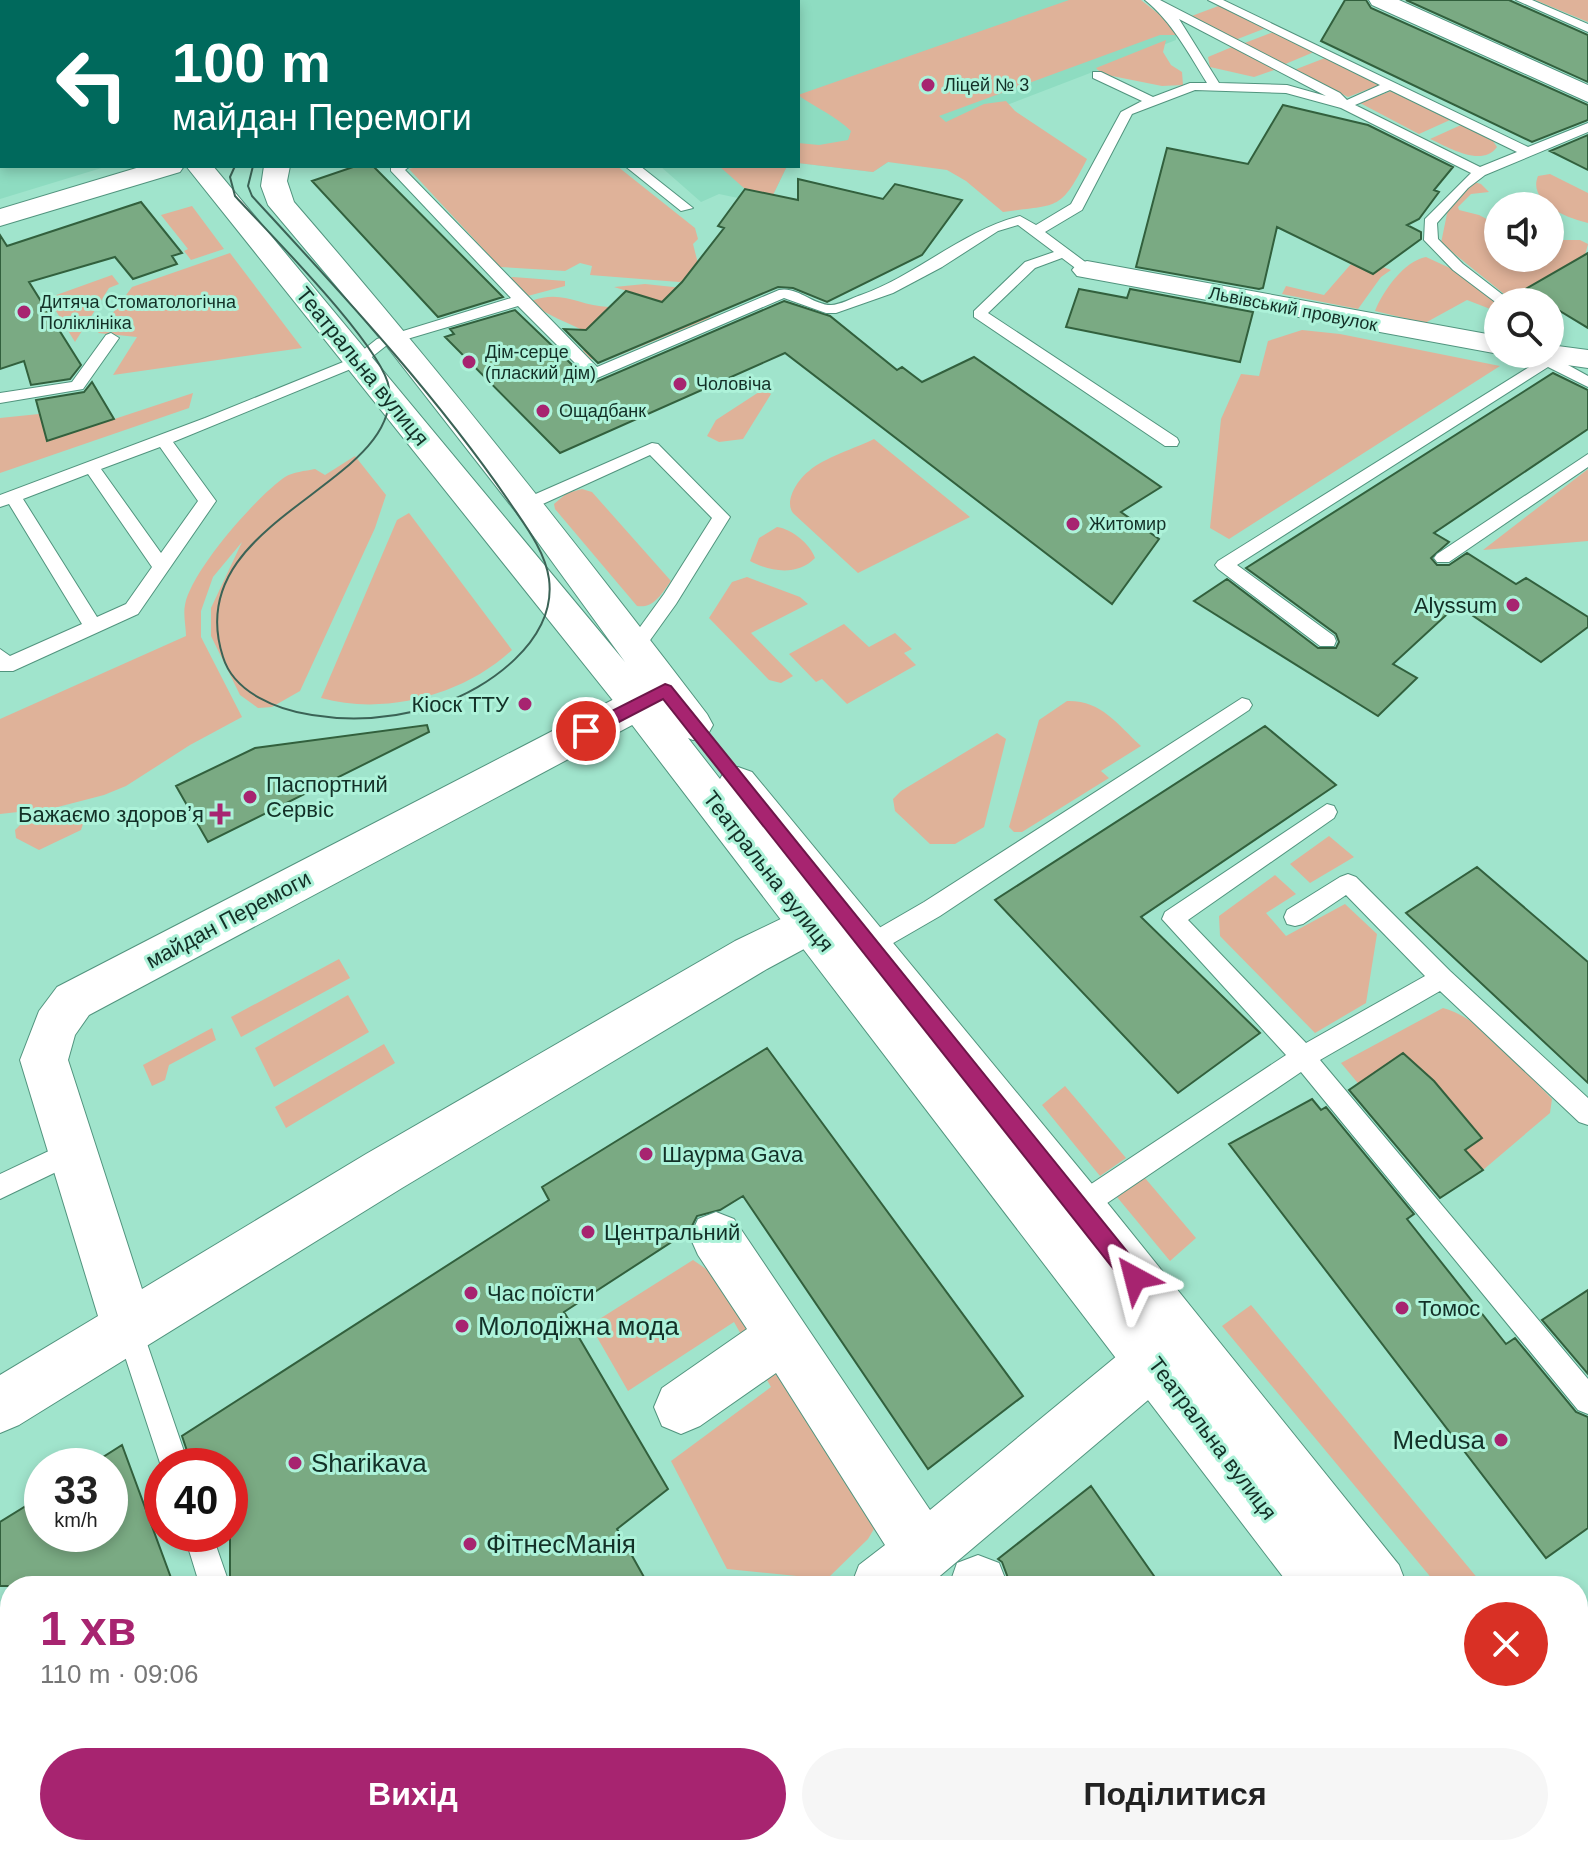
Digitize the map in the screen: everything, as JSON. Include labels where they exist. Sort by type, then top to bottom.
[{"type":"main road","points":[[1380,0],[1588,94]]},
{"type":"main road","points":[[0,218],[164,168]]},
{"type":"main road","name":"Театральна вулиця","points":[[201,168],[358,361],[651,696],[826,914],[1079,1207],[1370,1576]]},
{"type":"main road","name":"Театральна вулиця","points":[[276,168],[273,174],[275,192],[282,205],[396,338],[636,645],[651,696]]},
{"type":"main road","name":"Львівський провулок","points":[[1076,262],[1484,342]]},
{"type":"main road","points":[[1564,356],[1588,359]]},
{"type":"main road","name":"майдан Перемоги","points":[[123,1314],[70,1153],[44,1060],[55,1026],[73,1001],[651,696]]},
{"type":"main road","points":[[0,1374],[123,1314],[826,914]]},
{"type":"main road","name":"Театральна вулиця","points":[[826,914],[1154,1360],[1319,1576]]},
{"type":"main road","points":[[716,1237],[924,1553]]},
{"type":"main road","points":[[0,1406],[123,1314]]},
{"type":"main road","points":[[681,1407],[783,1336]]},
{"type":"main road","points":[[893,1576],[1154,1360]]},
{"type":"lane","points":[[1522,0],[1588,28]]},
{"type":"lane","points":[[1154,2],[1203,7],[1326,54],[1528,152]]},
{"type":"lane","points":[[1154,2],[1174,20],[1215,86]]},
{"type":"lane","points":[[1203,7],[1242,41],[1293,68],[1345,105]]},
{"type":"lane","points":[[1313,59],[1326,54]]},
{"type":"lane","points":[[1097,75],[1152,101]]},
{"type":"lane","points":[[1345,105],[1391,85]]},
{"type":"lane","points":[[1036,231],[1077,207],[1127,112],[1194,86],[1287,89],[1345,105],[1480,172]]},
{"type":"lane","points":[[1417,140],[1463,120]]},
{"type":"lane","points":[[1486,288],[1458,267],[1431,240],[1430,222],[1463,185],[1480,172],[1588,127]]},
{"type":"lane","points":[[396,168],[595,374],[784,293],[831,310],[888,290],[937,264],[993,228],[1020,220],[1076,262]]},
{"type":"lane","points":[[635,168],[686,208]]},
{"type":"lane","points":[[1076,262],[1030,265],[979,314],[1171,442]]},
{"type":"lane","points":[[94,627],[6,498],[163,440],[358,361],[370,349],[396,338],[521,300]]},
{"type":"lane","points":[[0,398],[77,386],[111,338]]},
{"type":"lane","points":[[1564,364],[1588,382]]},
{"type":"lane","points":[[1327,641],[1224,565],[1531,368]]},
{"type":"lane","points":[[0,656],[6,666],[132,609],[207,501],[163,440]]},
{"type":"lane","points":[[528,504],[652,448],[721,517],[668,603],[636,645]]},
{"type":"lane","points":[[1443,558],[1588,459]]},
{"type":"lane","points":[[91,467],[161,566]]},
{"type":"lane","points":[[826,914],[932,909],[1242,705]]},
{"type":"lane","points":[[1327,812],[1173,919],[1303,1057],[1588,1400]]},
{"type":"lane","points":[[1295,917],[1348,883],[1442,978],[1588,1114]]},
{"type":"lane","points":[[1079,1207],[1303,1057],[1442,978]]},
{"type":"lane","points":[[0,1187],[70,1153]]},
{"type":"lane","points":[[123,1314],[169,1448]]},
{"type":"lane","points":[[204,1552],[212,1576]]},
{"type":"shaded area","name":"Ліцей № 3","points":[[800,0],[1117,0],[1176,30],[1176,40],[929,135],[873,172],[800,163]]},
{"type":"shaded area","points":[[1069,0],[1141,0],[1170,23],[1176,35],[1160,35],[939,116],[946,122],[984,104],[1006,101],[1015,111],[1087,159],[1063,197],[1036,208],[1003,212],[966,181],[947,170],[888,162],[873,172],[800,163],[800,143],[819,145],[848,140],[851,131],[800,94]]},
{"type":"shaded area","points":[[1535,0],[1588,0],[1588,22]]},
{"type":"shaded area","points":[[1221,5],[1266,28],[1235,40],[1189,17]]},
{"type":"shaded area","points":[[1273,32],[1314,52],[1283,65],[1242,44]]},
{"type":"shaded area","points":[[1166,40],[1163,52],[1171,65],[1182,72],[1183,85],[1162,86],[1102,74],[1096,68]]},
{"type":"shaded area","points":[[1232,47],[1277,69],[1254,77],[1210,67],[1208,57]]},
{"type":"shaded area","points":[[1325,58],[1379,85],[1348,97],[1294,70]]},
{"type":"shaded area","points":[[1391,91],[1450,120],[1419,134],[1360,103]]},
{"type":"shaded area","points":[[1461,125],[1493,141],[1497,147],[1491,153],[1474,156],[1430,139]]},
{"type":"shaded area","points":[[0,168],[101,168],[0,199]]},
{"type":"shaded area","points":[[620,168],[695,228],[698,239],[693,244],[702,279],[679,282],[590,275],[592,266],[580,263],[565,271],[500,267],[409,169]]},
{"type":"shaded area","points":[[662,168],[786,168],[773,195],[745,189],[738,198],[719,194],[701,202]]},
{"type":"shaded area","points":[[721,168],[786,168],[773,195],[745,189]]},
{"type":"shaded area","points":[[1550,174],[1588,193],[1588,223],[1564,215],[1564,192],[1538,192],[1538,176]]},
{"type":"shaded area","points":[[1474,182],[1481,184],[1489,192],[1471,194],[1458,207],[1484,218],[1484,272],[1554,272],[1526,288],[1497,288],[1441,243],[1448,209]]},
{"type":"shaded area","points":[[192,206],[224,249],[191,260],[184,251],[188,249],[161,215]]},
{"type":"shaded area","points":[[1564,240],[1580,240],[1588,244],[1585,255],[1564,267]]},
{"type":"shaded area","points":[[230,253],[302,348],[113,375],[137,337],[98,333],[132,287]]},
{"type":"shaded area","points":[[1426,257],[1465,275],[1484,292],[1484,307],[1467,300],[1425,323],[1375,311],[1395,278]]},
{"type":"shaded area","points":[[1351,264],[1372,274],[1383,267],[1391,270],[1381,277],[1358,309],[1282,294],[1286,286],[1324,295]]},
{"type":"shaded area","points":[[112,275],[119,284],[109,288],[75,342],[48,298]]},
{"type":"shaded area","points":[[508,278],[565,281],[565,286],[524,297]]},
{"type":"shaded area","points":[[645,284],[683,288],[709,301],[710,318],[605,361],[591,359],[583,351],[590,334],[549,314],[531,301],[562,297],[609,307],[672,305],[614,287]]},
{"type":"shaded area","points":[[1302,330],[1340,334],[1484,363],[1484,368],[1497,368],[1229,539],[1210,528],[1221,419],[1241,374],[1259,376],[1268,341]]},
{"type":"shaded area","points":[[765,388],[771,394],[743,439],[719,442],[707,436],[716,420]]},
{"type":"shaded area","points":[[193,393],[189,408],[0,473],[0,418],[39,414],[48,441]]},
{"type":"shaded area","points":[[874,439],[970,517],[858,573],[794,514],[790,504],[796,486],[815,466]]},
{"type":"shaded area","points":[[355,456],[386,495],[375,528],[300,691],[272,707],[258,708],[240,695],[211,636],[211,608],[242,542],[213,577],[201,611],[201,637],[242,717],[190,745],[126,786],[104,795],[54,808],[0,814],[0,719],[186,636],[184,609],[190,591],[199,573],[242,517],[285,477],[315,469],[325,475]]},
{"type":"shaded area","points":[[1588,469],[1588,541],[1483,550]]},
{"type":"shaded area","points":[[582,489],[592,492],[671,581],[653,603],[637,606],[555,509],[554,504],[567,493]]},
{"type":"shaded area","points":[[409,513],[512,650],[471,679],[422,698],[371,704],[321,698],[397,520]]},
{"type":"shaded area","points":[[777,527],[800,538],[815,558],[792,570],[766,568],[750,561],[759,538]]},
{"type":"shaded area","points":[[747,577],[800,597],[808,604],[751,633],[793,676],[781,683],[769,680],[709,618],[732,582]]},
{"type":"shaded area","points":[[844,624],[869,647],[895,633],[912,649],[904,653],[916,665],[847,704],[822,679],[816,682],[789,654]]},
{"type":"shaded area","points":[[1067,701],[1099,709],[1141,746],[1101,771],[1109,778],[1022,832],[1014,832],[1009,827],[1039,720]]},
{"type":"shaded area","points":[[997,733],[1006,739],[984,827],[955,844],[930,844],[895,811],[893,799],[901,791]]},
{"type":"shaded area","points":[[80,810],[86,815],[81,830],[39,850],[16,838],[15,830],[22,823]]},
{"type":"shaded area","points":[[1329,836],[1354,857],[1310,883],[1290,864]]},
{"type":"shaded area","points":[[1275,875],[1296,894],[1266,913],[1286,936],[1345,904],[1377,934],[1366,1003],[1315,1033],[1220,936],[1219,916]]},
{"type":"shaded area","points":[[339,959],[350,978],[241,1037],[231,1017]]},
{"type":"shaded area","points":[[348,995],[369,1032],[274,1087],[255,1048]]},
{"type":"shaded area","points":[[1443,1008],[1472,1022],[1487,1034],[1552,1099],[1550,1113],[1483,1170],[1465,1150],[1482,1138],[1434,1082],[1383,1113],[1341,1063]]},
{"type":"shaded area","points":[[212,1028],[216,1040],[169,1065],[165,1080],[152,1086],[143,1065]]},
{"type":"shaded area","points":[[384,1044],[395,1063],[286,1128],[275,1107]]},
{"type":"shaded area","points":[[1065,1086],[1126,1158],[1100,1176],[1042,1105]]},
{"type":"shaded area","points":[[1145,1178],[1196,1238],[1170,1261],[1117,1197]]},
{"type":"shaded area","points":[[693,1260],[759,1305],[887,1507],[868,1539],[830,1576],[727,1569],[671,1461],[771,1387],[734,1322],[628,1391],[590,1325]]},
{"type":"shaded area","points":[[1251,1305],[1476,1576],[1430,1576],[1222,1326]]},
{"type":"building","points":[[1345,0],[1366,0],[1371,8],[1588,105],[1588,120],[1532,142],[1321,41]]},
{"type":"building","points":[[1406,0],[1509,0],[1588,35],[1588,82]]},
{"type":"building","points":[[1283,105],[1368,125],[1453,167],[1434,190],[1439,192],[1419,219],[1407,225],[1421,232],[1421,239],[1373,274],[1277,227],[1263,288],[1259,289],[1136,267],[1167,148],[1248,164]]},
{"type":"building","points":[[1588,135],[1588,170],[1550,151]]},
{"type":"building","points":[[350,168],[375,168],[503,297],[438,317],[312,181]]},
{"type":"building","points":[[798,179],[883,199],[895,184],[962,200],[922,255],[827,302],[793,288],[778,287],[598,363],[564,329],[586,330],[626,291],[662,302],[682,282],[724,228],[718,226],[745,189],[798,200]]},
{"type":"building","name":"Дитяча Стоматологічна Поліклініка","points":[[141,202],[182,253],[172,256],[177,264],[133,279],[115,257],[29,282],[81,365],[70,379],[31,385],[24,361],[0,369],[0,235],[7,246]]},
{"type":"building","points":[[1588,253],[1588,328],[1564,313],[1564,288],[1527,288],[1555,272],[1564,272],[1564,267]]},
{"type":"building","points":[[1079,289],[1127,298],[1130,289],[1253,312],[1240,362],[1066,327]]},
{"type":"building","points":[[784,301],[830,316],[897,370],[902,367],[922,382],[974,357],[1161,487],[1121,512],[1159,539],[1112,604],[785,353],[560,453],[445,337],[454,334],[450,329],[515,310],[587,379],[596,382]]},
{"type":"building","points":[[1553,373],[1588,390],[1588,429],[1434,533],[1449,542],[1431,558],[1437,565],[1449,565],[1467,553],[1516,584],[1526,578],[1588,617],[1588,627],[1541,662],[1457,605],[1393,664],[1417,678],[1378,716],[1194,601],[1227,579],[1318,648],[1336,648],[1339,642],[1336,634],[1246,568]]},
{"type":"building","points":[[92,382],[114,419],[47,441],[36,400],[84,392]]},
{"type":"building","points":[[427,725],[429,732],[208,842],[176,786],[255,748]]},
{"type":"building","points":[[1265,726],[1336,785],[1141,917],[1260,1033],[1178,1093],[995,900]]},
{"type":"building","points":[[1477,867],[1588,962],[1588,1083],[1406,913]]},
{"type":"building","points":[[767,1048],[1023,1396],[928,1469],[743,1196],[720,1210],[697,1216],[690,1230],[564,1312],[668,1489],[617,1529],[643,1576],[230,1576],[230,1552],[248,1552],[248,1448],[186,1448],[182,1436],[549,1200],[542,1187]]},
{"type":"building","points":[[1403,1053],[1434,1081],[1482,1138],[1465,1150],[1483,1170],[1440,1198],[1349,1090]]},
{"type":"building","points":[[1312,1099],[1321,1110],[1326,1107],[1414,1214],[1407,1219],[1506,1344],[1515,1338],[1576,1412],[1588,1417],[1588,1528],[1546,1558],[1229,1144]]},
{"type":"building","points":[[1588,1290],[1588,1374],[1542,1320]]},
{"type":"building","points":[[128,1461],[144,1505],[144,1552],[161,1552],[170,1576],[0,1576],[0,1522],[24,1507],[24,1552],[128,1552]]},
{"type":"building","points":[[1091,1486],[1154,1576],[1007,1576],[998,1559]]},
{"type":"tram line","points":[[234,168],[230,177],[235,196],[347,319],[382,370],[389,388],[384,422],[362,452],[259,537],[232,571],[218,610],[223,657],[229,670],[247,690],[272,704],[299,713],[376,718],[438,705],[478,687],[497,674],[531,641],[549,601],[547,568],[533,538],[508,500],[449,420],[252,196],[248,186],[252,168]]},
{"type":"place","name":"Ліцей № 3","points":[[928,85]]},
{"type":"place","name":"Дитяча Стоматологічна Поліклініка","points":[[24,312]]},
{"type":"place","name":"Дім-серце (плаский дім)","points":[[469,362]]},
{"type":"place","name":"Чоловіча","points":[[680,384]]},
{"type":"place","name":"Ощадбанк","points":[[543,411]]},
{"type":"place","name":"Житомир","points":[[1073,524]]},
{"type":"place","name":"Alyssum","points":[[1513,605]]},
{"type":"place","name":"Кіоск ТТУ","points":[[525,704]]},
{"type":"place","name":"Паспортний Сервіс","points":[[250,797]]},
{"type":"place","name":"Бажаємо здоровʼя","points":[[220,814]]},
{"type":"place","name":"Шаурма Gava","points":[[646,1154]]},
{"type":"place","name":"Центральний","points":[[588,1232]]},
{"type":"place","name":"Час поїсти","points":[[471,1293]]},
{"type":"place","name":"Томос","points":[[1402,1308]]},
{"type":"place","name":"Молодіжна мода","points":[[462,1326]]},
{"type":"place","name":"Medusa","points":[[1501,1440]]},
{"type":"place","name":"Sharikava","points":[[295,1463]]},
{"type":"place","name":"ФітнесМанія","points":[[470,1544]]},
{"type":"route","points":[[586,731],[665,690],[1135,1278]]}]
